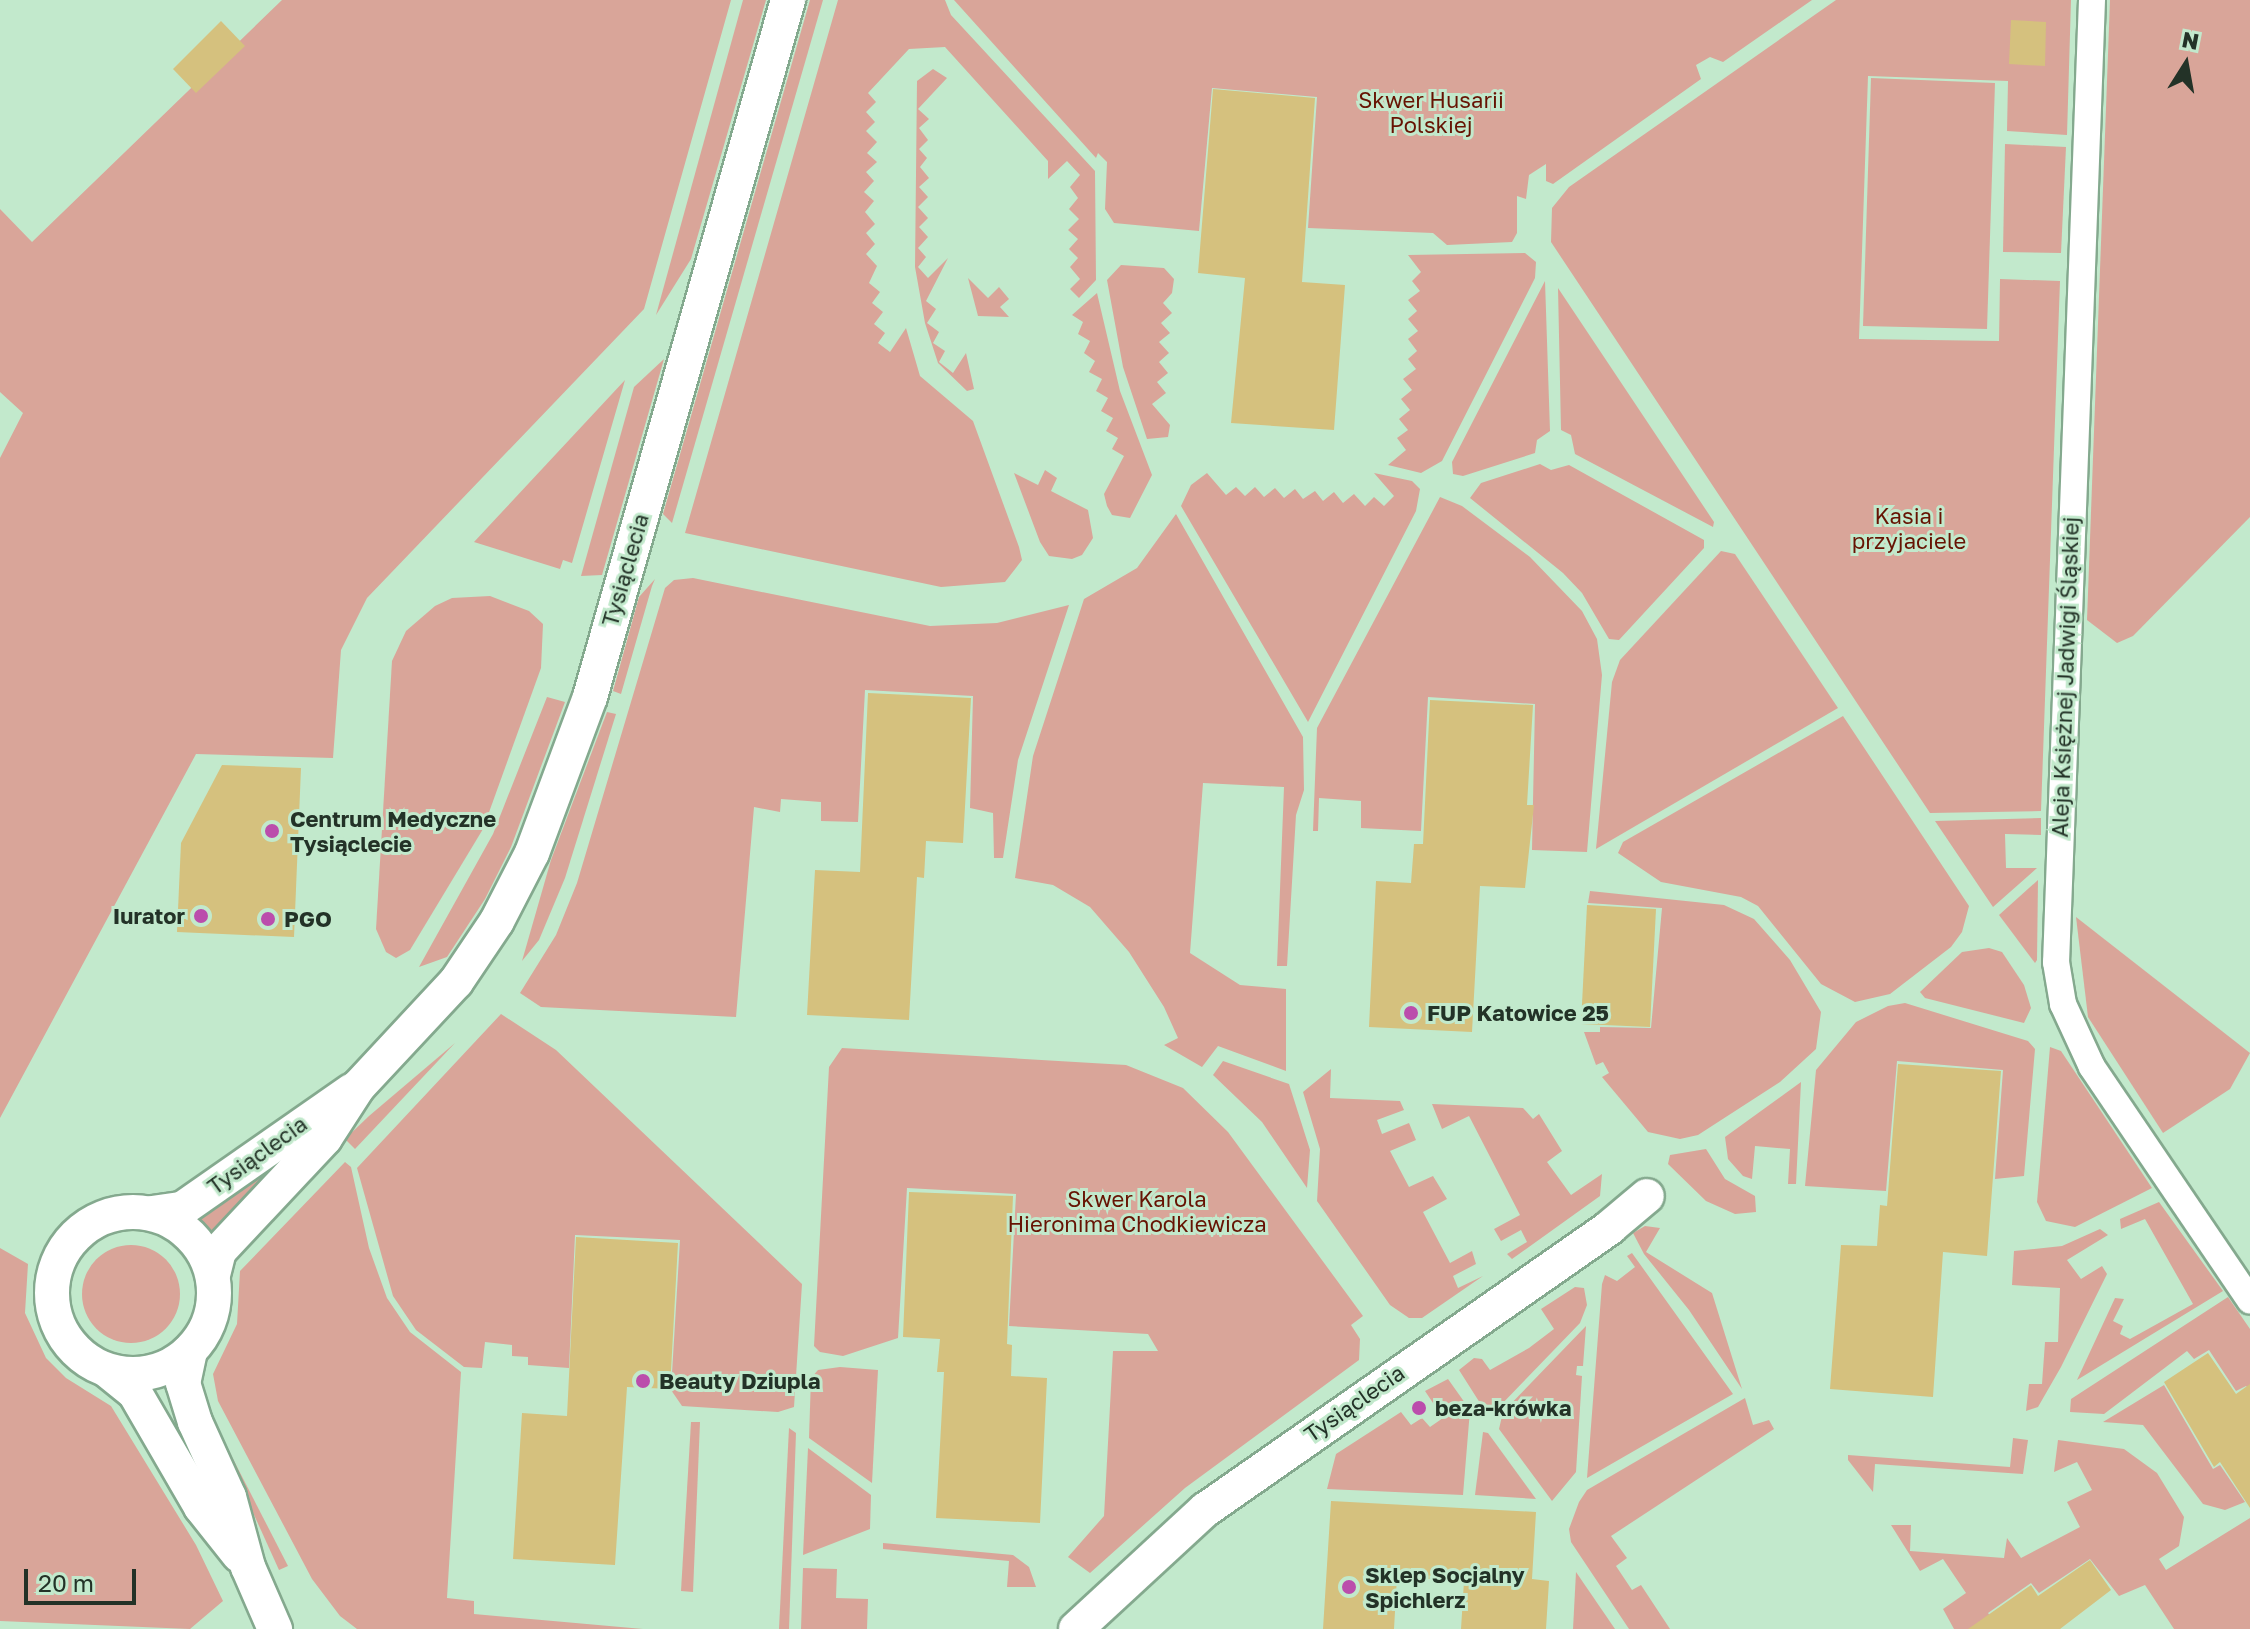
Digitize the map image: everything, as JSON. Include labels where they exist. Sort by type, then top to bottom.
[{"type":"street","name":"Tysiąclecia","points":[[213,1275],[219,1251],[325,1138],[358,1087],[474,956],[532,853],[562,780],[788,0]]},
{"type":"street","name":"Aleja Księżnej Jadwigi Śląskiej","points":[[2092,0],[2056,962],[2063,1004],[2092,1067],[2250,1300]]},
{"type":"street","name":"Tysiąclecia","points":[[152,1213],[182,1209],[358,1087]]},
{"type":"street","name":"Tysiąclecia","points":[[1076,1629],[1205,1510],[1610,1227],[1647,1196]]},
{"type":"street","points":[[248,1567],[201,1507],[135,1393],[67,1343],[57,1324],[52,1302],[55,1266],[79,1230],[96,1220],[133,1211],[152,1213],[186,1231],[213,1275],[208,1325],[190,1351],[183,1383],[229,1497],[248,1567],[275,1629]]},
{"type":"street","points":[[108,1371],[159,1370],[190,1351]]},
{"type":"green space","points":[[282,0],[731,0],[644,309],[367,598],[341,650],[333,758],[196,754],[0,1118],[0,458],[23,413],[0,392],[0,209],[32,242]]},
{"type":"green space","points":[[743,0],[766,0],[691,259],[656,315]]},
{"type":"green space","points":[[810,0],[823,0],[672,523],[663,514]]},
{"type":"green space","points":[[838,0],[945,0],[951,15],[1095,171],[1096,280],[1079,298],[1070,289],[1080,279],[1070,267],[1078,258],[1069,249],[1078,239],[1068,230],[1079,219],[1069,209],[1078,198],[1070,187],[1080,175],[1067,161],[1048,179],[1048,161],[945,47],[909,49],[868,93],[876,102],[866,112],[875,122],[866,131],[877,142],[867,153],[877,162],[866,172],[874,181],[864,192],[874,201],[865,212],[875,224],[866,233],[875,244],[866,254],[877,266],[869,283],[880,292],[872,303],[883,312],[874,324],[885,333],[878,343],[890,352],[906,328],[920,376],[973,421],[1022,560],[1005,582],[941,587],[685,533]]},
{"type":"green space","name":"Skwer Husarii Polskiej","points":[[954,0],[1812,0],[1723,62],[1710,57],[1696,65],[1701,79],[1553,184],[1546,181],[1546,164],[1529,175],[1526,199],[1517,196],[1517,233],[1512,242],[1447,245],[1433,233],[1308,228],[1317,97],[1212,88],[1199,231],[1114,223],[1105,209],[1107,162],[1098,153],[1096,158]]},
{"type":"green space","name":"Kasia i przyjaciele","points":[[1836,0],[2071,0],[2067,135],[2007,131],[2008,81],[1868,76],[1859,339],[1999,341],[2000,279],[2060,281],[2041,811],[1930,813],[1551,242],[1552,208],[1569,187]]},
{"type":"green space","points":[[2110,0],[2250,0],[2250,517],[2133,636],[2117,643],[2087,620]]},
{"type":"green space","points":[[933,69],[947,78],[918,109],[929,119],[919,128],[928,140],[919,149],[927,158],[920,167],[929,178],[919,187],[928,197],[918,207],[928,218],[919,227],[928,237],[918,248],[926,257],[918,267],[928,278],[948,258],[926,301],[936,309],[927,323],[939,332],[933,343],[945,351],[939,362],[953,373],[966,353],[974,389],[967,391],[938,363],[925,323],[915,267],[917,81]]},
{"type":"green space","points":[[1871,78],[1995,83],[1987,329],[1863,326]]},
{"type":"green space","points":[[2005,144],[2066,147],[2061,253],[2003,252]]},
{"type":"green space","points":[[1525,253],[1536,262],[1535,278],[1442,461],[1421,473],[1388,465],[1406,450],[1397,438],[1408,430],[1399,419],[1410,410],[1401,399],[1412,390],[1403,379],[1416,369],[1408,359],[1417,351],[1408,339],[1418,331],[1408,319],[1417,311],[1408,300],[1420,291],[1412,281],[1421,272],[1408,255]]},
{"type":"green space","points":[[1121,265],[1164,268],[1174,279],[1172,293],[1163,303],[1172,313],[1161,323],[1170,333],[1159,342],[1169,353],[1159,362],[1168,373],[1157,382],[1166,393],[1152,404],[1170,425],[1168,437],[1147,439],[1123,367],[1107,280]]},
{"type":"green space","points":[[968,278],[988,298],[999,287],[1009,299],[1000,307],[1009,317],[978,316]]},
{"type":"green space","points":[[1545,281],[1550,431],[1537,440],[1535,453],[1463,476],[1453,474],[1452,462]]},
{"type":"green space","points":[[1558,288],[1714,522],[1713,527],[1575,454],[1571,435],[1561,430]]},
{"type":"green space","points":[[1097,293],[1120,391],[1152,475],[1130,518],[1112,515],[1107,506],[1104,494],[1124,456],[1112,449],[1118,438],[1106,431],[1113,418],[1101,411],[1108,398],[1096,391],[1102,379],[1089,372],[1095,361],[1084,353],[1090,341],[1078,334],[1083,322],[1072,315]]},
{"type":"green space","points":[[664,359],[602,575],[581,576],[634,387]]},
{"type":"green space","points":[[625,380],[572,563],[563,560],[560,569],[474,542]]},
{"type":"green space","points":[[1540,464],[1551,470],[1569,465],[1704,540],[1704,548],[1619,640],[1609,639],[1582,593],[1563,573],[1470,498],[1481,483]]},
{"type":"green space","points":[[1045,470],[1057,478],[1051,491],[1088,510],[1093,538],[1082,555],[1072,559],[1049,556],[1040,542],[1014,473],[1038,485]]},
{"type":"green space","points":[[1207,473],[1226,495],[1236,487],[1245,496],[1255,487],[1264,497],[1275,488],[1284,498],[1295,489],[1303,499],[1315,491],[1323,501],[1334,492],[1343,503],[1354,494],[1365,506],[1374,497],[1384,506],[1394,496],[1374,473],[1412,481],[1420,489],[1416,511],[1308,722],[1181,506],[1191,485]]},
{"type":"green space","points":[[1440,497],[1462,506],[1530,557],[1582,611],[1597,639],[1602,675],[1587,852],[1532,850],[1535,704],[1428,697],[1421,831],[1361,828],[1361,801],[1319,798],[1318,831],[1313,831],[1317,728]]},
{"type":"green space","points":[[1176,514],[1303,737],[1304,790],[1296,815],[1287,966],[1277,966],[1284,787],[1203,783],[1190,953],[1240,985],[1286,989],[1286,1071],[1218,1046],[1202,1067],[1164,1045],[1178,1038],[1164,1007],[1129,952],[1090,907],[1053,885],[1015,878],[1033,756],[1084,599],[1137,568]]},
{"type":"green space","points":[[1721,551],[1735,554],[1838,708],[1596,849],[1612,682],[1620,660]]},
{"type":"green space","points":[[693,578],[930,626],[997,623],[1069,605],[1018,760],[1003,858],[994,858],[993,813],[970,808],[973,696],[865,690],[858,822],[821,821],[821,802],[781,799],[780,812],[754,807],[736,1017],[541,1007],[520,993],[556,935],[577,883],[665,588],[674,580]]},
{"type":"green space","points":[[655,579],[621,694],[613,691],[639,597]]},
{"type":"green space","points":[[490,596],[529,611],[543,624],[541,668],[483,829],[410,950],[396,958],[386,952],[376,929],[392,661],[406,631],[435,606],[452,598]]},
{"type":"green space","points":[[547,697],[565,702],[511,847],[485,899],[447,957],[419,967],[493,834]]},
{"type":"green space","points":[[607,712],[616,714],[565,878],[539,940],[522,961],[551,860]]},
{"type":"green space","points":[[1843,716],[1969,906],[1962,932],[1951,947],[1890,994],[1855,1002],[1821,984],[1758,906],[1741,897],[1661,882],[1618,853],[1623,842]]},
{"type":"green space","points":[[2041,818],[2041,835],[2005,834],[2006,868],[2037,868],[1993,907],[1935,821]]},
{"type":"green space","points":[[2038,880],[2037,960],[2035,963],[1999,915]]},
{"type":"green space","points":[[1590,891],[1724,905],[1754,919],[1790,960],[1821,1012],[1816,1049],[1780,1082],[1698,1135],[1680,1139],[1648,1132],[1602,1077],[1609,1073],[1603,1062],[1596,1065],[1584,1032],[1600,1032],[1600,1027],[1651,1028],[1662,908],[1588,903]]},
{"type":"green space","points":[[2076,917],[2250,1053],[2230,1089],[2163,1133],[2088,1017]]},
{"type":"green space","points":[[1989,948],[2002,952],[2024,985],[2031,1008],[2024,1023],[1925,998],[1920,992],[1962,952]]},
{"type":"green space","points":[[1905,1003],[2028,1041],[2035,1049],[2024,1176],[1995,1179],[2003,1070],[1897,1061],[1886,1191],[1805,1186],[1816,1070],[1856,1022],[1888,1006]]},
{"type":"green space","points":[[501,1014],[556,1050],[802,1284],[794,1407],[778,1412],[682,1406],[671,1390],[680,1240],[575,1235],[569,1368],[528,1365],[528,1357],[512,1356],[512,1345],[485,1342],[482,1368],[464,1367],[416,1330],[393,1296],[357,1168]]},
{"type":"green space","points":[[455,1043],[355,1149],[345,1139],[369,1116]]},
{"type":"green space","points":[[2050,1047],[2061,1051],[2152,1188],[2075,1227],[2046,1221],[2037,1202]]},
{"type":"green space","name":"Skwer Karola Hieronima Chodkiewicza","points":[[842,1048],[1126,1065],[1183,1088],[1228,1132],[1363,1316],[1351,1325],[1360,1339],[1359,1360],[1185,1488],[1090,1573],[1068,1557],[1104,1516],[1113,1351],[1158,1351],[1148,1334],[1009,1326],[1016,1194],[907,1188],[898,1338],[843,1356],[820,1352],[814,1346],[829,1067]]},
{"type":"green space","points":[[1223,1061],[1289,1084],[1310,1150],[1307,1188],[1262,1122],[1213,1075]]},
{"type":"green space","points":[[1331,1069],[1330,1098],[1400,1101],[1404,1110],[1377,1120],[1382,1134],[1409,1123],[1416,1140],[1390,1151],[1409,1187],[1433,1176],[1447,1199],[1423,1212],[1450,1263],[1472,1251],[1476,1264],[1453,1276],[1458,1288],[1483,1276],[1422,1318],[1409,1318],[1390,1305],[1317,1201],[1320,1149],[1303,1092]]},
{"type":"green space","points":[[1801,1082],[1796,1184],[1788,1184],[1790,1149],[1755,1146],[1752,1179],[1743,1176],[1728,1159],[1725,1137]]},
{"type":"green space","points":[[1432,1104],[1523,1108],[1533,1119],[1539,1114],[1562,1151],[1547,1162],[1571,1195],[1602,1174],[1600,1196],[1512,1259],[1507,1254],[1527,1242],[1521,1230],[1501,1241],[1494,1229],[1520,1215],[1469,1116],[1442,1129]]},
{"type":"green space","points":[[1706,1149],[1725,1179],[1755,1196],[1756,1212],[1735,1214],[1706,1201],[1668,1164],[1670,1155]]},
{"type":"green space","points":[[345,1162],[351,1167],[369,1248],[387,1298],[410,1332],[461,1372],[447,1598],[474,1601],[474,1614],[643,1629],[357,1629],[340,1616],[312,1579],[218,1401],[213,1374],[237,1324],[240,1271]]},
{"type":"green space","points":[[260,1172],[264,1182],[209,1236],[195,1220]]},
{"type":"green space","points":[[2159,1202],[2223,1291],[2077,1380],[2115,1298],[2124,1299],[2113,1321],[2123,1326],[2120,1334],[2130,1339],[2193,1304],[2145,1219],[2121,1229],[2120,1219]]},
{"type":"green space","points":[[1645,1226],[1660,1228],[1646,1252],[1712,1293],[1742,1389],[1689,1310],[1644,1254],[1633,1233]]},
{"type":"green space","points":[[2100,1229],[2108,1235],[2067,1260],[2081,1279],[2102,1266],[2107,1274],[2038,1407],[2026,1411],[2029,1384],[2042,1384],[2045,1342],[2058,1342],[2060,1288],[2012,1285],[2014,1251],[2062,1246]]},
{"type":"green space","points":[[131,1245],[150,1249],[165,1260],[176,1275],[180,1294],[176,1313],[165,1328],[150,1339],[131,1343],[112,1339],[97,1328],[86,1313],[82,1294],[86,1275],[97,1260],[112,1249]]},
{"type":"green space","points":[[0,1248],[28,1264],[25,1313],[46,1358],[66,1378],[111,1406],[196,1545],[223,1601],[190,1629],[0,1621]]},
{"type":"green space","points":[[1632,1253],[1733,1394],[1587,1478],[1602,1284],[1605,1275],[1617,1281],[1635,1267],[1627,1256]]},
{"type":"green space","points":[[1575,1287],[1584,1288],[1587,1305],[1580,1323],[1498,1408],[1480,1403],[1459,1370],[1474,1358],[1482,1359],[1490,1370],[1529,1348],[1554,1329],[1541,1309]]},
{"type":"green space","points":[[2228,1297],[2250,1329],[2250,1390],[2246,1386],[2236,1391],[2209,1350],[2194,1359],[2187,1351],[2104,1414],[2070,1412],[2071,1399]]},
{"type":"green space","points":[[1586,1326],[1583,1366],[1577,1366],[1576,1375],[1582,1376],[1576,1472],[1552,1501],[1499,1429],[1503,1412]]},
{"type":"green space","points":[[840,1367],[878,1370],[872,1483],[809,1438],[811,1378],[818,1370]]},
{"type":"green space","points":[[1448,1379],[1470,1410],[1463,1495],[1327,1489],[1336,1454],[1401,1412],[1411,1425],[1422,1418],[1430,1427],[1443,1418],[1425,1391]]},
{"type":"green space","points":[[2164,1385],[2213,1469],[2220,1465],[2245,1502],[2225,1510],[2203,1504],[2143,1425],[2103,1422]]},
{"type":"green space","points":[[198,1391],[288,1566],[279,1570]]},
{"type":"green space","points":[[1745,1398],[1753,1425],[1769,1420],[1774,1429],[1611,1536],[1627,1558],[1616,1566],[1632,1590],[1641,1585],[1670,1629],[1629,1629],[1571,1542],[1569,1529],[1579,1502],[1587,1490]]},
{"type":"green space","points":[[691,1422],[700,1422],[693,1592],[681,1591]]},
{"type":"green space","points":[[789,1428],[796,1433],[789,1629],[779,1629]]},
{"type":"green space","points":[[1483,1432],[1488,1433],[1536,1499],[1475,1495]]},
{"type":"green space","points":[[2013,1438],[2028,1440],[2023,1474],[1875,1464],[1873,1492],[1848,1460],[1848,1455],[2010,1467]]},
{"type":"green space","points":[[2058,1440],[2124,1449],[2157,1473],[2184,1517],[2179,1546],[2159,1559],[2166,1570],[2250,1518],[2250,1629],[2174,1629],[2145,1585],[2119,1596],[2090,1559],[2039,1593],[2031,1583],[1988,1613],[1999,1629],[1954,1629],[1943,1609],[1966,1593],[1943,1559],[1920,1571],[1891,1525],[1911,1525],[1910,1551],[2004,1558],[2007,1538],[2021,1558],[2080,1527],[2067,1502],[2092,1490],[2077,1462],[2054,1472]]},
{"type":"green space","points":[[808,1448],[871,1495],[870,1529],[803,1555]]},
{"type":"green space","points":[[883,1543],[1013,1555],[1029,1567],[1036,1587],[1007,1587],[1009,1561],[883,1549]]},
{"type":"green space","points":[[803,1568],[837,1569],[836,1598],[868,1599],[867,1629],[801,1629]]},
{"type":"green space","points":[[1576,1572],[1615,1629],[1573,1629]]},
{"type":"building","points":[[2011,20],[2046,22],[2045,66],[2009,64]]},
{"type":"building","points":[[221,21],[245,46],[196,93],[173,69]]},
{"type":"building","points":[[1213,89],[1315,98],[1302,282],[1345,285],[1334,430],[1231,423],[1245,278],[1198,273]]},
{"type":"building","points":[[868,693],[971,698],[963,843],[926,841],[924,878],[917,877],[909,1020],[807,1015],[815,870],[860,872]]},
{"type":"building","points":[[1430,700],[1533,705],[1527,805],[1534,805],[1525,888],[1480,886],[1472,1032],[1369,1027],[1376,881],[1411,883],[1414,844],[1423,844]]},
{"type":"building","points":[[222,765],[301,768],[294,937],[177,932],[181,843]]},
{"type":"building","points":[[1587,905],[1656,909],[1650,1027],[1581,1024]]},
{"type":"building","points":[[1898,1064],[2001,1071],[1987,1256],[1943,1252],[1933,1397],[1830,1389],[1841,1245],[1877,1246],[1880,1205],[1887,1206]]},
{"type":"building","points":[[909,1192],[1013,1196],[1007,1344],[1012,1345],[1011,1376],[1047,1378],[1040,1523],[936,1518],[944,1372],[937,1372],[940,1339],[903,1337]]},
{"type":"building","points":[[576,1237],[678,1243],[670,1389],[627,1387],[615,1565],[513,1559],[522,1413],[567,1416]]},
{"type":"building","points":[[2208,1353],[2236,1394],[2250,1384],[2250,1508],[2220,1462],[2214,1467],[2164,1382]]},
{"type":"building","points":[[1331,1501],[1536,1512],[1532,1579],[1549,1581],[1546,1629],[1461,1629],[1464,1581],[1397,1577],[1394,1629],[1323,1629]]},
{"type":"building","points":[[2090,1560],[2111,1590],[2060,1629],[1968,1629],[2031,1585],[2038,1596]]},
{"type":"place","name":"Centrum Medyczne Tysiąclecie","points":[[272,831]]},
{"type":"place","name":"Iurator","points":[[201,916]]},
{"type":"place","name":"PGO","points":[[268,919]]},
{"type":"place","name":"FUP Katowice 25","points":[[1411,1013]]},
{"type":"place","name":"Beauty Dziupla","points":[[643,1381]]},
{"type":"place","name":"beza-krówka","points":[[1419,1408]]},
{"type":"place","name":"Sklep Socjalny Spichlerz","points":[[1349,1587]]}]
